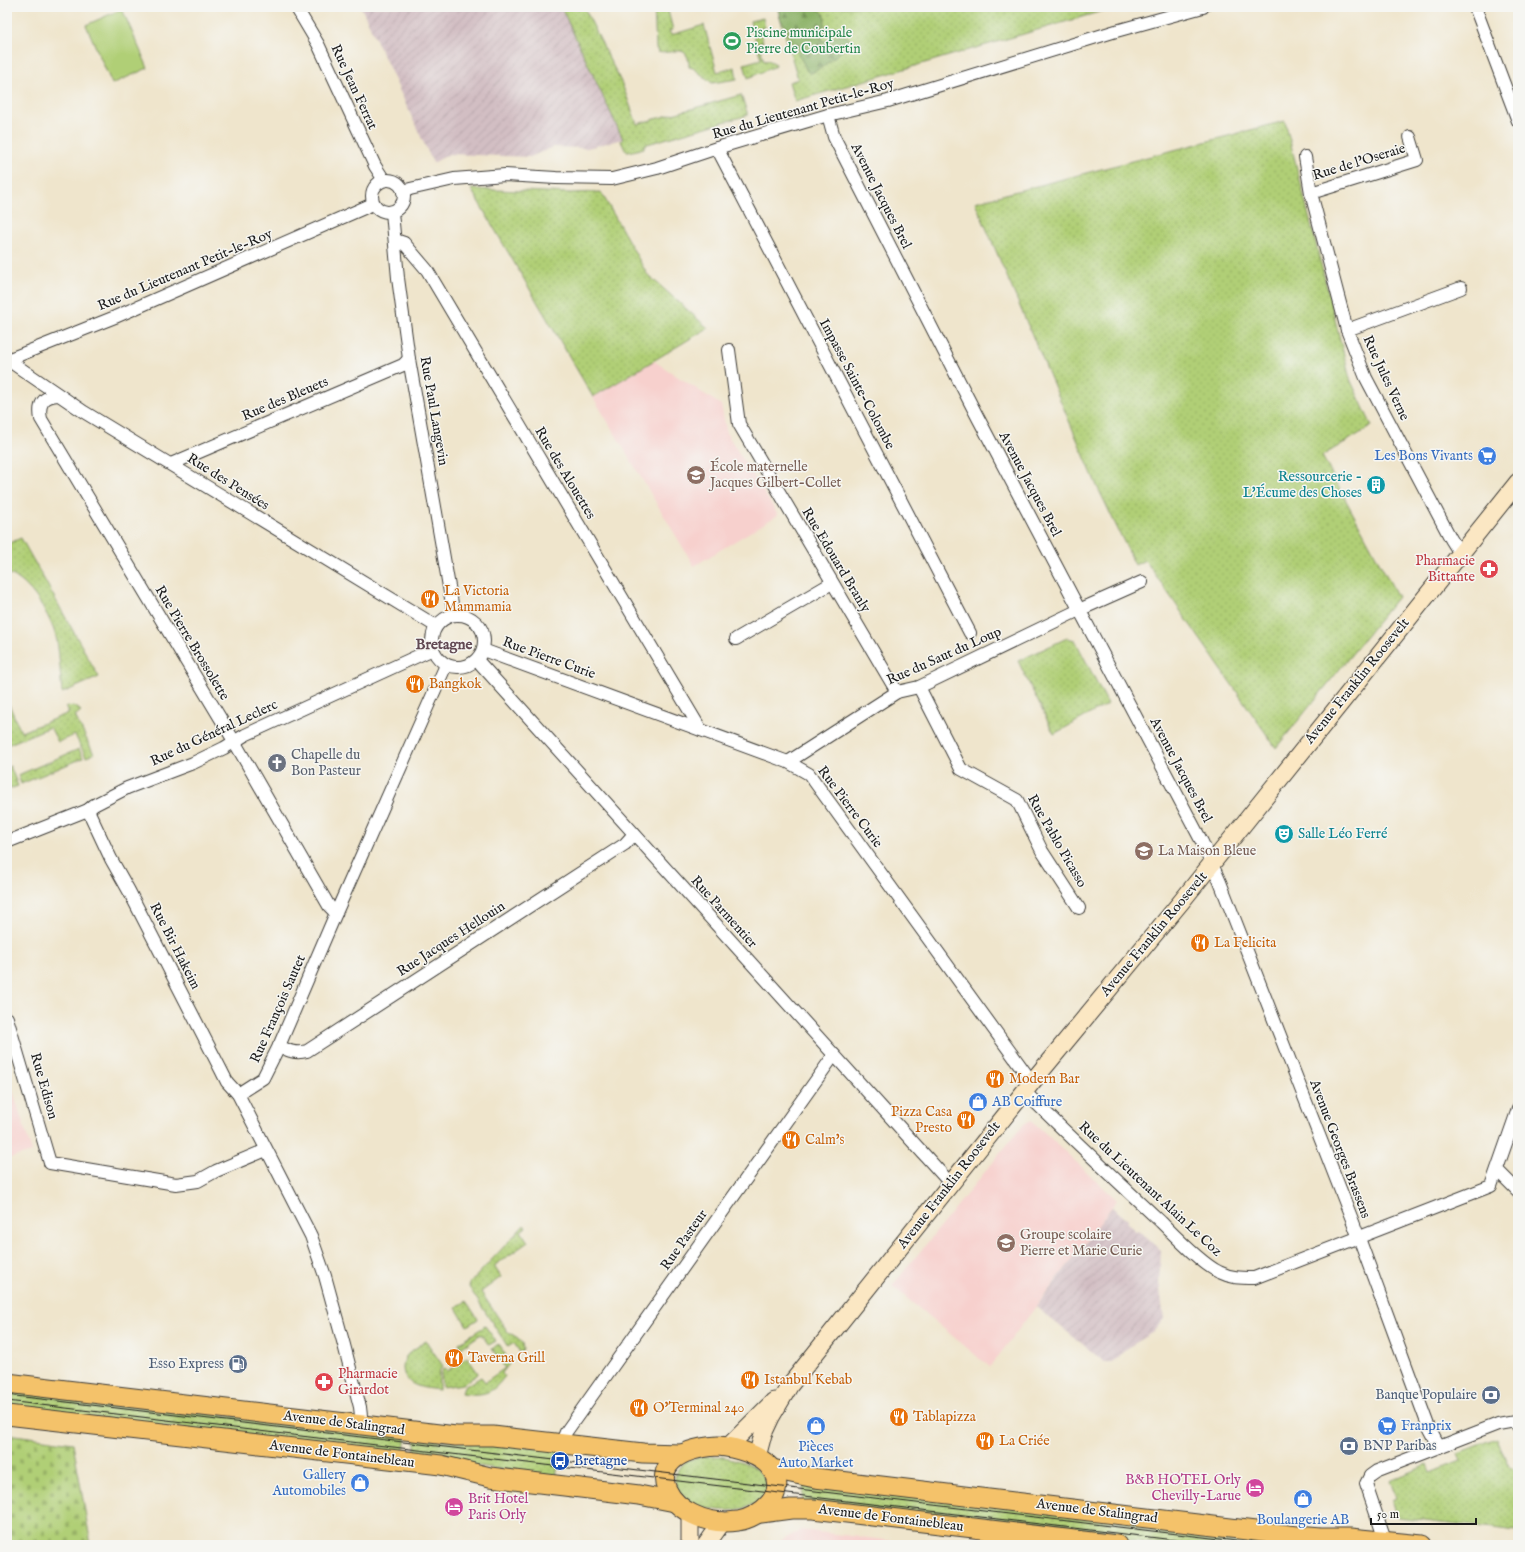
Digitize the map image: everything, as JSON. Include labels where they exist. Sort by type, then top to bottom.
[{"type":"main road","name":"Avenue Franklin Roosevelt","points":[[728,1447],[790,1385],[1028,1086],[1158,930],[1518,482]]},
{"type":"main road","name":"Avenue de Stalingrad","points":[[7,1383],[456,1436],[493,1436],[643,1453],[681,1454]]},
{"type":"main road","name":"Avenue Franklin Roosevelt","points":[[757,1457],[770,1417],[790,1385]]},
{"type":"main road","name":"Avenue de Fontainebleau","points":[[7,1415],[441,1465],[490,1477],[639,1495],[683,1508]]},
{"type":"main road","points":[[704,1447],[728,1447],[757,1457],[772,1469],[776,1478],[775,1492],[772,1500],[761,1513],[750,1518],[723,1521],[683,1508],[668,1493],[665,1473],[668,1466],[681,1454],[694,1449],[704,1447]]},
{"type":"main road","name":"Avenue de Stalingrad","points":[[772,1469],[822,1479],[1297,1536],[1385,1540],[1422,1545]]},
{"type":"main road","points":[[683,1508],[690,1545]]},
{"type":"main road","name":"Avenue de Fontainebleau","points":[[761,1513],[791,1509],[813,1509],[1117,1545]]},
{"type":"main road","points":[[706,1545],[723,1521]]},
{"type":"street","name":"Rue Jean Ferrat","points":[[296,7],[318,44],[375,166],[384,180]]},
{"type":"street","name":"Rue du Lieutenant Petit-le-Roy","points":[[404,192],[410,189],[454,179],[505,175],[612,179],[657,168],[828,115],[888,102],[1203,7]]},
{"type":"street","points":[[1475,7],[1518,121]]},
{"type":"street","name":"Avenue Jacques Brel","points":[[828,115],[834,137],[968,398],[1202,842],[1211,864]]},
{"type":"street","name":"Rue de l'Oseraie","points":[[1311,192],[1416,160],[1410,137]]},
{"type":"street","name":"Impasse Sainte-Colombe","points":[[718,148],[970,633]]},
{"type":"street","name":"Rue Jules Verne","points":[[1304,157],[1311,192],[1347,330],[1366,378],[1451,539],[1456,547],[1462,552]]},
{"type":"street","points":[[389,179],[398,183],[404,192],[404,197],[400,206],[392,212],[381,211],[373,204],[371,194],[372,190],[379,182],[384,180],[389,179]]},
{"type":"street","name":"Rue du Lieutenant Petit-le-Roy","points":[[7,360],[115,317],[373,204]]},
{"type":"street","name":"Rue Paul Langevin","points":[[392,212],[398,278],[410,359],[454,615]]},
{"type":"street","name":"Rue des Alouettes","points":[[395,240],[404,243],[427,270],[701,730]]},
{"type":"street","points":[[1347,330],[1461,288]]},
{"type":"street","name":"Rue Edouard Branly","points":[[729,350],[739,424],[897,692]]},
{"type":"street","name":"Rue des Bleuets","points":[[171,464],[402,365],[410,359]]},
{"type":"street","name":"Rue des Pensées","points":[[7,360],[91,416],[436,626]]},
{"type":"street","name":"Rue Pierre Brossolette","points":[[58,395],[47,397],[42,402],[40,409],[41,419],[234,741],[330,906],[336,913]]},
{"type":"street","name":"Rue du Saut du Loup","points":[[788,762],[897,692],[919,687],[1079,610],[1142,582]]},
{"type":"street","points":[[736,639],[832,583]]},
{"type":"street","points":[[454,615],[463,615],[471,618],[478,624],[483,632],[484,641],[480,655],[470,665],[462,667],[446,665],[440,661],[433,649],[432,633],[436,626],[447,617],[454,615]]},
{"type":"street","name":"Rue du Général Leclerc","points":[[7,842],[88,810],[94,805],[127,788],[224,748],[246,735],[433,649]]},
{"type":"street","name":"Rue Pierre Curie","points":[[480,655],[701,730],[788,762],[809,774],[1028,1086]]},
{"type":"street","name":"Rue Parmentier","points":[[480,655],[634,834],[950,1184]]},
{"type":"street","name":"Rue François Sautet","points":[[238,1094],[263,1078],[279,1046],[446,665]]},
{"type":"street","name":"Rue Pablo Picasso","points":[[919,687],[960,770],[1017,800],[1042,851],[1079,908]]},
{"type":"street","name":"Rue Bir Hakeim","points":[[88,810],[111,858],[227,1082],[238,1094]]},
{"type":"street","name":"Rue Jacques Hellouin","points":[[279,1046],[290,1052],[298,1053],[307,1051],[624,844],[634,834]]},
{"type":"street","name":"Avenue Georges Brassens","points":[[1211,864],[1220,882],[1358,1238],[1429,1428],[1439,1447]]},
{"type":"street","name":"Rue Edison","points":[[7,1018],[50,1163],[176,1184],[198,1181],[216,1171],[266,1150]]},
{"type":"street","name":"Rue Pasteur","points":[[561,1444],[566,1432],[834,1055]]},
{"type":"street","name":"Rue du Lieutenant Alain Le Coz","points":[[1028,1086],[1044,1112],[1202,1260],[1217,1271],[1236,1278],[1254,1278],[1491,1186],[1518,1109]]},
{"type":"street","points":[[238,1094],[310,1236],[325,1276],[360,1407],[362,1425]]},
{"type":"street","points":[[1497,1170],[1518,1191]]},
{"type":"street","points":[[1385,1540],[1366,1484],[1370,1476],[1377,1471],[1498,1424],[1517,1422]]},
{"type":"shaded area","points":[[361,7],[561,7],[623,139],[587,148],[553,147],[530,157],[449,154],[433,163]]},
{"type":"shaded area","name":"École maternelle Jacques Gilbert-Collet","points":[[654,361],[721,405],[727,434],[778,515],[694,566],[593,397]]},
{"type":"shaded area","points":[[7,1072],[32,1152],[7,1159]]},
{"type":"shaded area","name":"Groupe scolaire Pierre et Marie Curie","points":[[1031,1120],[1117,1200],[990,1367],[892,1286],[1024,1124]]},
{"type":"shaded area","points":[[1112,1207],[1128,1220],[1126,1223],[1136,1231],[1138,1230],[1161,1251],[1159,1282],[1164,1319],[1153,1332],[1123,1351],[1112,1363],[1106,1363],[1036,1307]]},
{"type":"shaded area","points":[[801,1530],[927,1545],[772,1545]]},
{"type":"green space","points":[[561,7],[584,7],[622,84],[637,124],[741,95],[748,115],[644,145],[644,148],[629,152],[625,150],[621,141],[623,139]]},
{"type":"green space","points":[[654,7],[667,7],[673,30],[669,31],[671,35],[704,25],[717,72],[735,67],[737,79],[712,83],[693,68],[689,67],[686,54],[682,51],[658,52],[656,48]]},
{"type":"green space","points":[[777,7],[1116,7],[795,101],[789,82],[798,79]]},
{"type":"green space","points":[[780,7],[805,7],[822,11],[825,18],[821,40],[826,41],[842,33],[849,38],[851,43],[821,68],[811,73],[807,71],[783,22],[780,19]]},
{"type":"green space","points":[[122,9],[148,68],[112,84],[86,25]]},
{"type":"green space","points":[[763,18],[765,27],[759,29],[763,42],[759,43],[764,61],[768,60],[776,64],[776,66],[748,78],[744,64],[761,59],[750,21]]},
{"type":"green space","points":[[1285,121],[1350,379],[1372,426],[1322,456],[1398,597],[1276,748],[1145,560],[1135,565],[1097,486],[975,202]]},
{"type":"green space","points":[[471,189],[570,193],[601,192],[647,274],[708,328],[593,397]]},
{"type":"green space","points":[[21,538],[99,677],[62,693],[58,647],[52,624],[37,598],[31,591],[17,578],[7,573],[7,544]]},
{"type":"green space","points":[[1067,638],[1075,640],[1108,704],[1054,734],[1018,661]]},
{"type":"green space","points":[[7,700],[21,732],[69,713],[66,706],[76,707],[81,711],[75,716],[94,754],[86,757],[75,735],[58,742],[50,727],[7,745]]},
{"type":"green space","points":[[79,749],[83,758],[21,784],[18,775]]},
{"type":"green space","points":[[10,766],[18,786],[7,790],[7,767]]},
{"type":"green space","points":[[524,1225],[526,1227],[521,1231],[528,1242],[494,1266],[501,1277],[481,1292],[508,1332],[518,1338],[522,1343],[523,1349],[521,1354],[514,1343],[508,1347],[469,1287],[470,1283]]},
{"type":"green space","points":[[466,1301],[478,1319],[467,1326],[456,1308]]},
{"type":"green space","points":[[485,1326],[496,1341],[489,1345],[481,1334],[461,1348],[459,1343]]},
{"type":"green space","points":[[426,1341],[443,1366],[439,1371],[439,1390],[421,1387],[411,1383],[404,1374],[403,1364],[407,1355]]},
{"type":"green space","points":[[498,1344],[505,1354],[509,1364],[502,1373],[505,1376],[496,1387],[482,1394],[462,1393],[464,1387],[481,1377],[485,1382],[505,1368],[492,1349]]},
{"type":"green space","points":[[467,1357],[478,1373],[477,1375],[463,1384],[442,1387],[442,1370],[445,1369],[447,1371]]},
{"type":"green space","points":[[7,1389],[406,1437],[403,1455],[7,1407]]},
{"type":"green space","points":[[7,1434],[73,1443],[91,1545],[7,1545]]},
{"type":"green space","points":[[416,1438],[560,1449],[556,1478],[414,1456]]},
{"type":"green space","points":[[1497,1438],[1509,1468],[1513,1468],[1518,1482],[1518,1531],[1398,1517],[1392,1500],[1396,1498],[1390,1480],[1427,1465],[1430,1473],[1461,1461],[1458,1453]]},
{"type":"green space","points":[[714,1456],[730,1458],[755,1468],[765,1481],[766,1489],[762,1498],[747,1507],[716,1510],[704,1508],[685,1498],[678,1490],[675,1481],[675,1475],[680,1467],[690,1460]]},
{"type":"green space","points":[[804,1483],[1368,1545],[1166,1545],[802,1502]]},
{"type":"tram line","points":[[7,1395],[1270,1545]]},
{"type":"tram line","points":[[7,1401],[1216,1545]]},
{"type":"place","name":"Piscine municipale Pierre de Coubertin","points":[[732,41]]},
{"type":"place","name":"Les Bons Vivants","points":[[1487,456]]},
{"type":"place","name":"École maternelle Jacques Gilbert-Collet","points":[[696,475]]},
{"type":"place","name":"Ressourcerie - L'Écume des Choses","points":[[1376,485]]},
{"type":"place","name":"Pharmacie Bittante","points":[[1489,569]]},
{"type":"place","name":"La Victoria Mammamia","points":[[430,599]]},
{"type":"place","name":"Bangkok","points":[[415,684]]},
{"type":"place","name":"Chapelle du Bon Pasteur","points":[[277,763]]},
{"type":"place","name":"Salle Léo Ferré","points":[[1284,834]]},
{"type":"place","name":"La Maison Bleue","points":[[1144,851]]},
{"type":"place","name":"La Felicita","points":[[1200,943]]},
{"type":"place","name":"Modern Bar","points":[[995,1079]]},
{"type":"place","name":"AB Coiffure","points":[[978,1102]]},
{"type":"place","name":"Pizza Casa Presto","points":[[966,1120]]},
{"type":"place","name":"Calm's","points":[[791,1140]]},
{"type":"place","name":"Groupe scolaire Pierre et Marie Curie","points":[[1006,1243]]},
{"type":"place","name":"Taverna Grill","points":[[454,1358]]},
{"type":"place","name":"Esso Express","points":[[238,1364]]},
{"type":"place","name":"Istanbul Kebab","points":[[750,1380]]},
{"type":"place","name":"Pharmacie Girardot","points":[[324,1382]]},
{"type":"place","name":"Banque Populaire","points":[[1491,1395]]},
{"type":"place","name":"O'Terminal 240","points":[[639,1408]]},
{"type":"place","name":"Tablapizza","points":[[899,1417]]},
{"type":"place","name":"Pièces Auto Market","points":[[816,1426]]},
{"type":"place","name":"Franprix","points":[[1387,1426]]},
{"type":"place","name":"La Criée","points":[[985,1441]]},
{"type":"place","name":"BNP Paribas","points":[[1349,1446]]},
{"type":"place","name":"Bretagne","points":[[560,1461]]},
{"type":"place","name":"Gallery Automobiles","points":[[360,1483]]},
{"type":"place","name":"B&B HOTEL Orly Chevilly-Larue","points":[[1255,1488]]},
{"type":"place","name":"Boulangerie AB","points":[[1303,1499]]},
{"type":"place","name":"Brit Hotel Paris Orly","points":[[454,1507]]},
{"type":"district","name":"Bretagne","points":[[444,644]]}]
